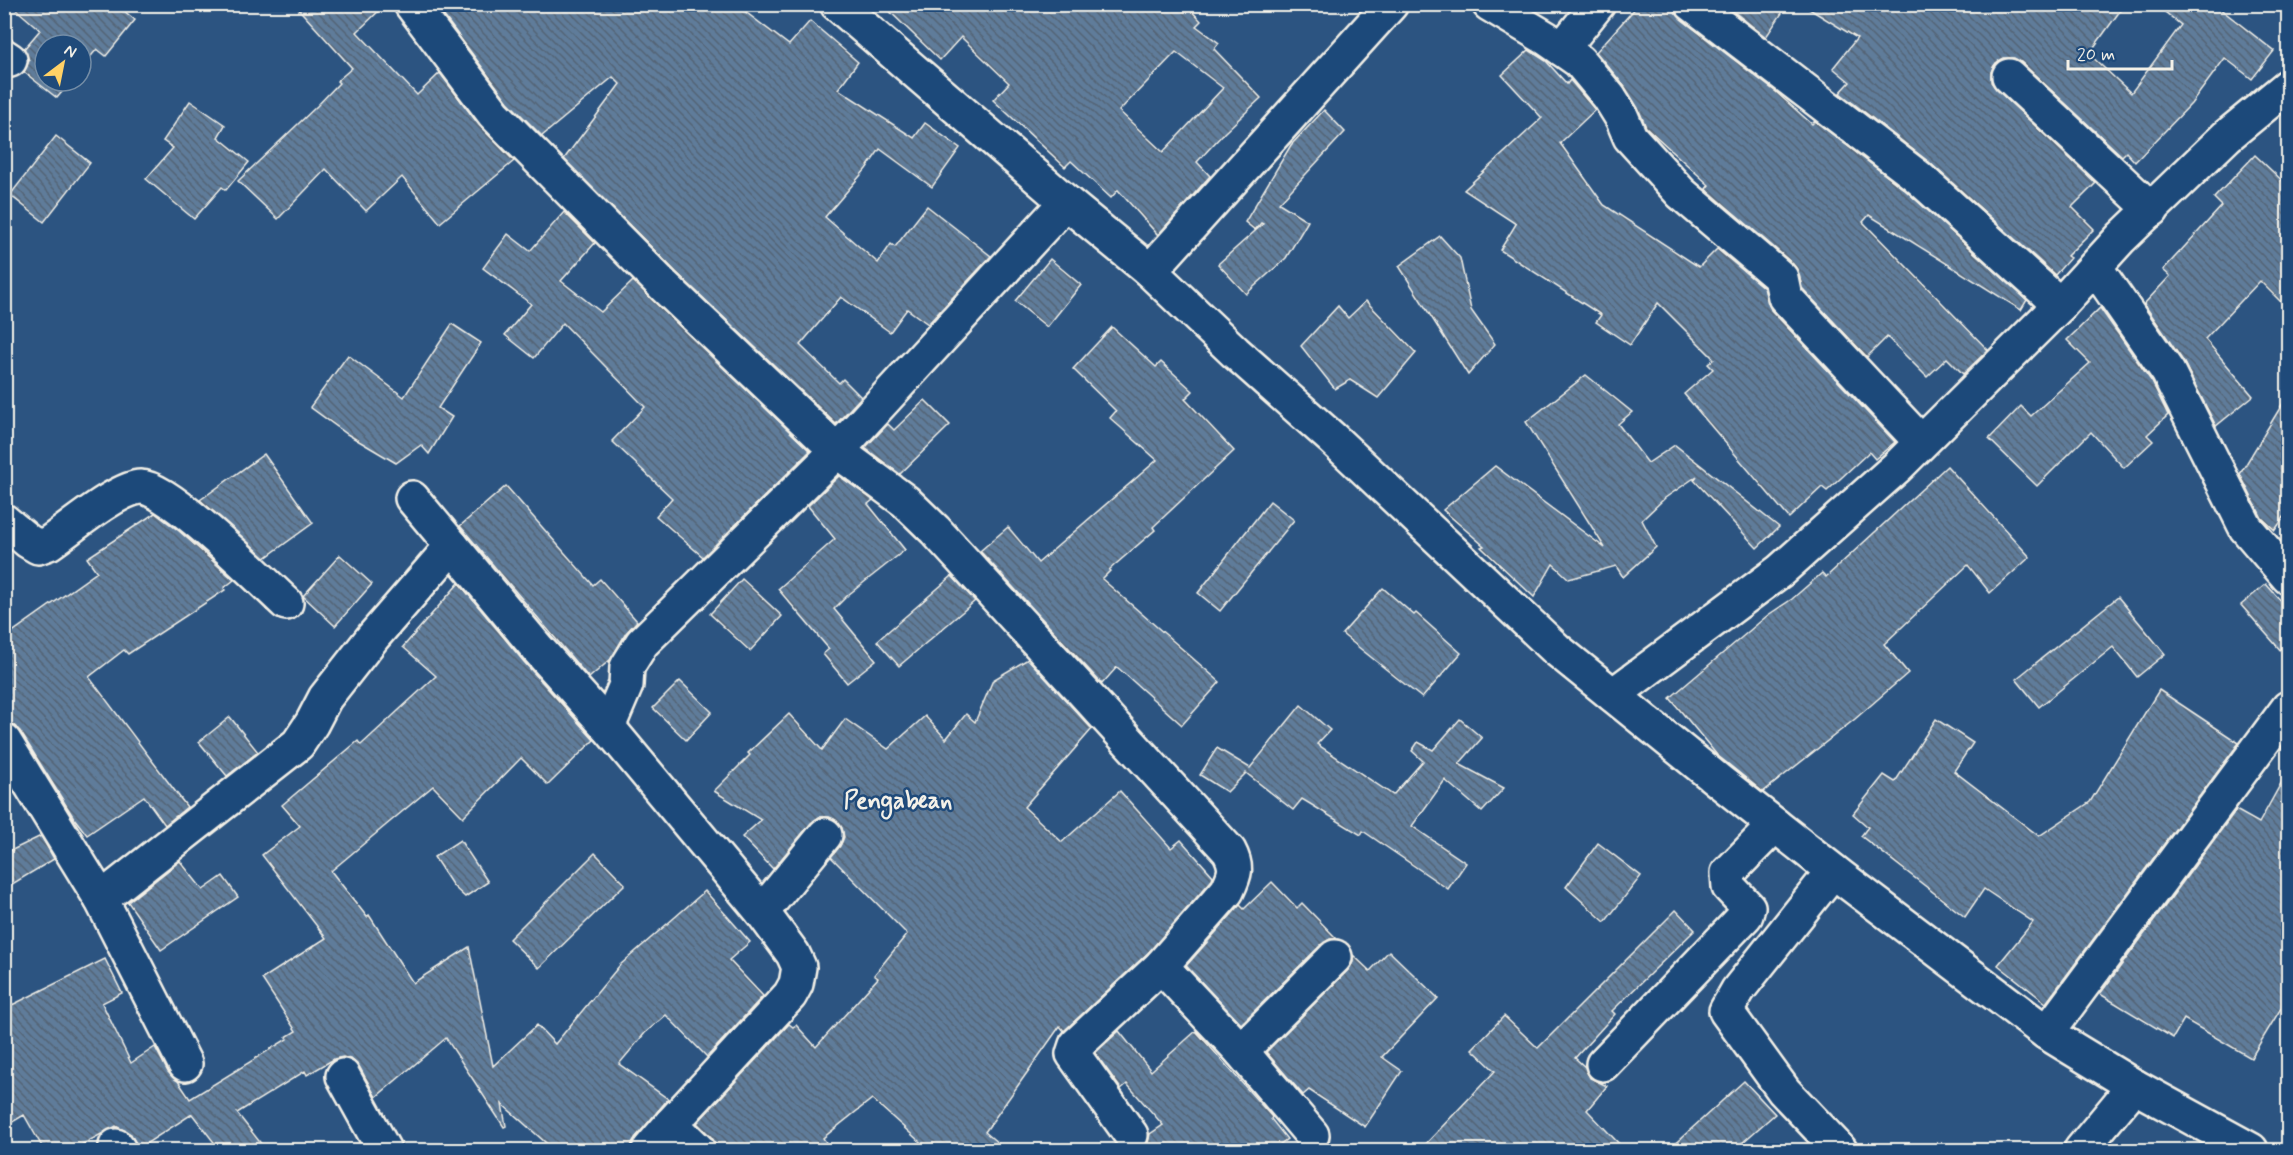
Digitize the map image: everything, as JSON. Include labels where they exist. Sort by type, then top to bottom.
[{"type":"street","points":[[411,4],[494,114],[664,286],[837,451],[905,501],[935,530],[1229,851],[1236,864],[1227,891],[1161,966],[1076,1045],[1073,1054],[1131,1135]]},
{"type":"street","points":[[837,4],[1066,202],[1150,271],[1556,649],[1833,871],[2047,1033],[2134,1086],[2251,1150]]},
{"type":"street","points":[[1150,271],[1391,4]]},
{"type":"street","points":[[1489,4],[1579,61],[1609,98],[1622,118],[1629,137],[1681,193],[1781,278],[1785,297],[1921,442]]},
{"type":"street","points":[[1562,49],[1598,4]]},
{"type":"street","points":[[1692,4],[1917,177],[2060,305]]},
{"type":"street","points":[[2009,76],[2152,210]]},
{"type":"street","points":[[1613,695],[1780,571],[1921,442],[2060,305],[2121,238],[2227,136],[2289,86]]},
{"type":"street","points":[[608,727],[626,684],[627,667],[642,643],[837,451],[1066,202]]},
{"type":"street","points":[[2095,267],[2168,372],[2246,528],[2289,577]]},
{"type":"street","points":[[4,521],[28,542],[38,547],[49,543],[120,494],[141,486],[164,494],[286,603]]},
{"type":"street","points":[[411,498],[538,649],[608,727],[762,912],[793,954],[799,967],[796,984],[790,995],[671,1124],[650,1150]]},
{"type":"street","points":[[101,898],[298,744],[325,698],[373,637],[452,546]]},
{"type":"street","points":[[2047,1033],[2289,708]]},
{"type":"street","points":[[4,741],[101,898],[185,1064]]},
{"type":"street","points":[[1604,1064],[1746,915],[1748,907],[1729,887],[1728,873],[1775,825]]},
{"type":"street","points":[[762,912],[825,835]]},
{"type":"street","points":[[1833,871],[1738,990],[1726,1011],[1784,1091],[1840,1150]]},
{"type":"street","points":[[1241,1051],[1335,957]]},
{"type":"street","points":[[1161,966],[1241,1051],[1312,1135]]},
{"type":"street","points":[[343,1076],[384,1150]]},
{"type":"street","points":[[2081,1150],[2134,1086]]},
{"type":"street","points":[[671,1124],[698,1150]]},
{"type":"building","points":[[10,4],[116,4],[135,20],[106,56],[97,49],[93,54],[93,33],[37,33],[40,30]]},
{"type":"building","points":[[294,4],[386,4],[357,32],[417,95],[440,73],[479,125],[514,161],[440,223],[402,177],[366,211],[326,169],[278,219],[238,181],[317,106],[339,83],[337,81],[352,68]]},
{"type":"building","points":[[435,4],[735,4],[789,45],[810,21],[858,62],[838,89],[914,138],[925,123],[960,148],[932,187],[880,149],[825,217],[878,263],[891,244],[895,247],[927,206],[991,256],[928,324],[907,309],[890,332],[841,297],[800,345],[839,383],[843,379],[861,397],[836,424],[677,273],[564,159],[620,84],[613,77],[542,136],[508,102]]},
{"type":"building","points":[[882,4],[1185,4],[1201,21],[1196,26],[1219,43],[1214,49],[1261,98],[1197,162],[1210,176],[1158,235],[1118,190],[1111,198],[1071,161],[1065,167],[993,100],[1009,83],[961,37],[940,60]],"holes":[[[1176,52],[1223,88],[1163,152],[1119,111]]]},
{"type":"building","points":[[1639,4],[1674,4],[1675,12],[1681,19],[1776,92],[1812,124],[1815,121],[1905,190],[2027,300],[2021,310],[1869,215],[1863,222],[1988,350],[1963,374],[1947,358],[1927,377],[1887,337],[1867,357],[1802,288],[1799,274],[1793,264],[1706,189],[1709,185],[1646,127],[1625,87],[1596,52]]},
{"type":"building","points":[[1724,4],[1788,4],[1766,37]]},
{"type":"building","points":[[1801,4],[2125,4],[2089,54],[2131,93],[2181,25],[2155,4],[2214,4],[2274,51],[2252,79],[2225,58],[2191,104],[2135,162],[2126,152],[2122,156],[2021,62],[2014,58],[2004,58],[1996,63],[1991,72],[1991,82],[1996,89],[2096,183],[2072,207],[2094,229],[2067,256],[2070,258],[2055,275],[1929,162],[1840,93],[1850,82],[1833,68],[1857,38]]},
{"type":"building","points":[[33,38],[33,79],[24,72],[29,61],[24,49]]},
{"type":"building","points":[[1529,50],[1546,61],[1567,84],[1570,80],[1595,110],[1560,143],[1604,205],[1699,267],[1717,249],[1764,288],[1771,310],[1895,442],[1875,459],[1869,452],[1827,491],[1822,487],[1789,518],[1684,394],[1713,369],[1708,364],[1714,359],[1658,303],[1630,345],[1596,322],[1601,315],[1500,250],[1516,224],[1464,190],[1542,118],[1502,75]]},
{"type":"building","points":[[51,93],[61,93],[57,98]]},
{"type":"building","points":[[190,101],[225,125],[218,137],[249,162],[226,190],[222,187],[194,219],[146,179],[173,148],[163,141]]},
{"type":"building","points":[[1324,110],[1345,132],[1279,203],[1308,221],[1286,258],[1246,294],[1218,264],[1263,224],[1261,223],[1255,230],[1245,222],[1291,145]]},
{"type":"building","points":[[56,136],[90,163],[44,222],[10,195]]},
{"type":"building","points":[[2255,155],[2289,187],[2289,310],[2260,281],[2205,339],[2253,396],[2216,426],[2183,361],[2144,304],[2170,276],[2163,270],[2222,206],[2214,198]]},
{"type":"building","points":[[564,212],[595,243],[561,281],[601,312],[633,281],[810,451],[703,557],[656,516],[672,498],[612,441],[645,407],[563,323],[534,358],[505,335],[531,304],[483,268],[508,234],[530,251]]},
{"type":"building","points":[[1440,236],[1460,258],[1471,310],[1495,344],[1468,375],[1399,266]]},
{"type":"building","points":[[1050,259],[1081,285],[1047,327],[1015,301]]},
{"type":"building","points":[[1366,301],[1416,353],[1378,398],[1350,380],[1335,389],[1301,346],[1338,306],[1348,318]]},
{"type":"building","points":[[2100,308],[2152,382],[2168,415],[2147,435],[2153,441],[2124,468],[2091,432],[2037,486],[1989,439],[2021,406],[2031,416],[2090,363],[2067,340]]},
{"type":"building","points":[[452,324],[481,343],[438,408],[452,417],[429,454],[421,445],[396,463],[347,434],[310,407],[348,355],[404,397]]},
{"type":"building","points":[[1112,327],[1156,367],[1161,362],[1193,391],[1185,399],[1234,451],[1153,527],[1155,530],[1109,570],[1102,579],[1220,682],[1182,725],[1117,667],[1102,684],[980,551],[1008,527],[1038,563],[1157,460],[1110,418],[1116,411],[1073,369]]},
{"type":"building","points":[[1586,375],[1632,412],[1618,424],[1648,463],[1675,445],[1779,527],[1757,548],[1694,480],[1697,476],[1665,498],[1642,520],[1656,547],[1623,577],[1616,566],[1569,579],[1553,564],[1534,597],[1481,547],[1484,546],[1443,510],[1495,466],[1605,548],[1526,422]]},
{"type":"building","points":[[2289,393],[2289,510],[2275,530],[2262,518],[2240,474]]},
{"type":"building","points":[[925,400],[950,425],[900,474],[865,448],[888,424],[894,430]]},
{"type":"building","points":[[264,454],[313,523],[265,558],[200,500]]},
{"type":"building","points":[[1947,466],[2030,557],[1990,593],[1968,565],[1884,644],[1908,673],[1855,719],[1763,792],[1717,755],[1670,698],[1768,615],[1792,599],[1822,573],[1826,577]]},
{"type":"building","points":[[839,476],[873,500],[868,504],[905,550],[848,595],[834,609],[876,660],[847,683],[823,654],[829,649],[778,589],[835,539],[808,506]]},
{"type":"building","points":[[506,486],[593,585],[600,579],[637,621],[626,633],[611,659],[589,678],[460,526]]},
{"type":"building","points":[[1270,501],[1294,520],[1220,611],[1198,593]]},
{"type":"building","points":[[155,513],[234,580],[224,588],[225,590],[128,654],[124,650],[89,677],[187,807],[165,825],[144,796],[87,835],[20,731],[4,722],[4,638],[97,572],[87,558]]},
{"type":"building","points":[[340,555],[372,584],[335,626],[303,596]]},
{"type":"building","points":[[952,576],[975,601],[899,666],[877,641]]},
{"type":"building","points":[[742,579],[782,616],[750,651],[710,614]]},
{"type":"building","points":[[459,583],[524,662],[594,740],[548,785],[521,758],[463,817],[433,786],[331,871],[367,917],[369,915],[413,983],[469,947],[493,1066],[537,1025],[555,1044],[620,965],[705,891],[750,942],[729,960],[763,996],[707,1057],[666,1015],[645,1033],[619,1064],[668,1099],[635,1138],[631,1150],[554,1150],[502,1104],[506,1126],[504,1127],[446,1038],[376,1097],[359,1066],[343,1057],[334,1059],[307,1075],[305,1071],[237,1113],[266,1150],[220,1150],[192,1114],[138,1149],[131,1134],[116,1126],[72,1150],[44,1150],[24,1115],[4,1127],[4,1009],[105,959],[122,993],[102,1003],[131,1063],[155,1047],[168,1072],[178,1081],[190,1099],[287,1039],[286,1037],[296,1031],[262,979],[326,938],[262,855],[300,826],[282,805],[358,741],[361,745],[436,676],[403,647]]},
{"type":"building","points":[[2266,584],[2289,610],[2289,660],[2241,605]]},
{"type":"building","points":[[1383,588],[1414,615],[1416,613],[1461,653],[1422,698],[1342,634]]},
{"type":"building","points":[[2118,597],[2165,654],[2137,677],[2113,647],[2039,707],[2016,679]]},
{"type":"building","points":[[1028,659],[1092,729],[1024,807],[1062,842],[1120,791],[1171,848],[1181,840],[1213,876],[1211,881],[1148,953],[1064,1031],[1060,1026],[985,1132],[1006,1150],[929,1150],[872,1099],[823,1138],[831,1150],[716,1150],[716,1144],[697,1123],[789,1024],[793,1027],[796,1025],[816,1047],[878,978],[874,975],[907,934],[831,857],[844,837],[842,828],[836,820],[819,817],[811,823],[773,869],[742,837],[761,820],[714,791],[750,755],[748,753],[789,714],[822,750],[845,719],[888,749],[925,716],[946,739],[966,714],[975,722],[993,680]]},
{"type":"building","points":[[680,681],[712,712],[686,740],[653,708]]},
{"type":"building","points":[[2159,690],[2239,743],[2046,1003],[1998,965],[2033,922],[1984,889],[1965,917],[1861,836],[1868,827],[1853,814],[1884,775],[1895,782],[1936,719],[1973,743],[1954,771],[2039,836],[2090,802]]},
{"type":"building","points":[[1301,705],[1330,730],[1317,744],[1393,795],[1423,761],[1412,751],[1418,742],[1433,750],[1460,719],[1482,738],[1459,764],[1504,788],[1482,812],[1445,780],[1412,826],[1466,863],[1448,889],[1363,831],[1361,835],[1302,799],[1293,810],[1246,773],[1227,792],[1200,775],[1217,748],[1250,768]]},
{"type":"building","points":[[230,717],[258,752],[227,776],[199,742]]},
{"type":"building","points":[[2289,769],[2289,995],[2251,1058],[2184,1019],[2173,1038],[2100,994],[2236,810],[2259,823]]},
{"type":"building","points":[[41,836],[54,859],[4,889],[4,854]]},
{"type":"building","points":[[460,840],[488,882],[465,897],[453,886],[434,857]]},
{"type":"building","points":[[1598,843],[1641,876],[1605,922],[1566,887]]},
{"type":"building","points":[[595,853],[625,884],[539,968],[509,939]]},
{"type":"building","points":[[180,861],[203,890],[223,876],[238,897],[161,950],[128,902]]},
{"type":"building","points":[[1272,882],[1297,908],[1302,903],[1337,939],[1330,939],[1322,944],[1241,1024],[1186,966],[1240,905],[1244,909]]},
{"type":"building","points":[[1676,910],[1695,930],[1612,1011],[1615,1014],[1575,1058],[1585,1067],[1590,1078],[1607,1086],[1587,1110],[1625,1150],[1420,1150],[1495,1071],[1472,1049],[1504,1016],[1538,1048]]},
{"type":"building","points":[[1389,951],[1438,998],[1382,1057],[1402,1071],[1365,1127],[1309,1090],[1303,1095],[1266,1052],[1348,970],[1353,962],[1353,955],[1370,971]]},
{"type":"building","points":[[1119,1031],[1151,1071],[1196,1031],[1272,1117],[1271,1119],[1287,1139],[1272,1150],[1141,1150],[1148,1143],[1150,1134],[1163,1125],[1127,1084],[1121,1089],[1095,1053]]},
{"type":"building","points":[[1744,1081],[1775,1114],[1734,1150],[1668,1150]]},
{"type":"district","name":"Pengabean","points":[[898,801]]}]
